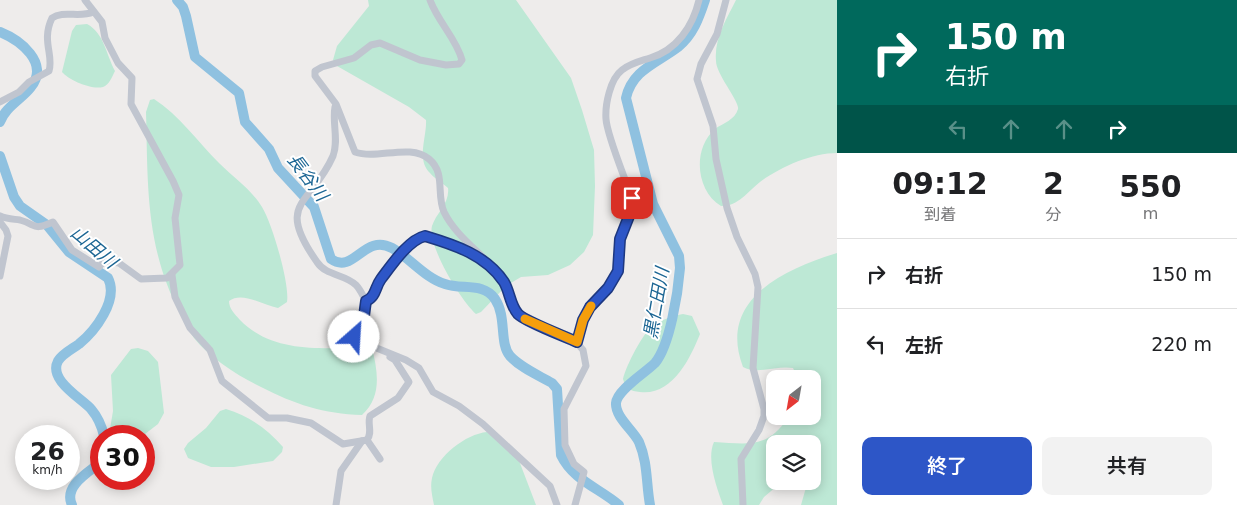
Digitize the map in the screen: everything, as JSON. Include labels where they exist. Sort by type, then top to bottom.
[{"type":"street","points":[[0,216],[21,221],[33,228],[54,222],[72,250],[98,267],[104,261],[115,261],[141,278],[161,279],[172,275],[180,266],[175,218],[179,195],[131,104],[132,78],[118,63],[105,38],[102,22],[85,0]]},
{"type":"street","points":[[430,0],[445,31],[459,48],[462,60],[460,64],[446,65],[428,62],[380,43],[371,45],[354,58],[322,67],[315,72],[315,76],[336,104],[355,152],[419,153],[429,158],[436,166],[439,175],[441,202],[445,213],[468,245],[505,284],[512,305],[519,315],[577,342],[583,350],[586,366],[564,409],[565,445],[569,457],[584,472],[575,505]]},
{"type":"street","points":[[577,342],[583,320],[590,307],[608,288],[618,271],[620,239],[633,206],[632,198],[606,123],[610,90],[622,70],[643,59],[650,58],[678,41],[693,23],[699,0]]},
{"type":"street","points":[[726,0],[717,34],[700,64],[697,79],[714,126],[716,159],[727,208],[737,237],[755,274],[758,287],[752,361],[764,416],[759,430],[741,458],[743,505]]},
{"type":"street","points":[[0,102],[19,92],[35,79],[47,74],[51,68],[46,42],[52,18],[62,14],[78,16],[93,12]]},
{"type":"street","points":[[336,104],[334,110],[336,140],[333,155],[307,196],[297,208],[296,219],[307,246],[321,267],[356,285],[366,301],[364,316],[353,335],[356,340],[406,360],[418,368],[433,392],[459,406],[483,424],[550,486],[557,505]]},
{"type":"street","points":[[0,222],[8,236],[0,276]]},
{"type":"street","points":[[366,301],[373,297],[381,280],[402,254],[425,236],[459,246],[484,260]]},
{"type":"street","points":[[172,275],[176,297],[190,328],[210,350],[222,381],[268,418],[287,418],[311,423],[342,444],[350,445],[365,440]]},
{"type":"street","points":[[361,342],[365,346],[395,360],[418,368]]},
{"type":"street","points":[[336,505],[340,471],[370,434],[368,420],[370,416],[398,398],[410,382],[395,360]]},
{"type":"street","points":[[365,440],[380,458]]},
{"type":"green space","points":[[368,0],[516,0],[571,78],[594,150],[593,235],[584,252],[570,265],[548,275],[521,277],[506,286],[481,312],[476,314],[462,297],[446,272],[432,235],[432,226],[445,203],[448,188],[430,173],[424,162],[423,148],[426,120],[409,107],[337,66],[333,60],[337,46],[369,6]]},
{"type":"green space","points":[[736,0],[837,0],[837,153],[817,155],[787,166],[760,182],[738,201],[721,206],[706,190],[702,180],[700,158],[708,137],[715,129],[732,119],[738,109],[738,105],[717,67],[716,61],[719,37]]},
{"type":"green space","points":[[87,24],[101,38],[115,71],[109,83],[103,87],[98,88],[81,84],[62,72],[72,31],[76,25]]},
{"type":"green space","points":[[154,99],[180,121],[219,163],[253,195],[262,207],[271,226],[286,282],[287,302],[278,308],[246,298],[234,298],[229,301],[233,311],[240,320],[254,331],[269,339],[285,344],[320,348],[372,348],[377,375],[376,392],[373,400],[362,415],[322,410],[297,403],[273,393],[243,378],[225,366],[208,353],[192,335],[169,290],[155,241],[148,191],[146,112],[150,100]]},
{"type":"green space","points":[[837,253],[837,505],[801,505],[805,490],[821,490],[821,435],[771,435],[782,425],[821,425],[821,370],[794,370],[787,367],[761,370],[749,369],[743,367],[737,343],[739,323],[748,305],[761,290],[778,278]]},
{"type":"green space","points":[[683,314],[692,316],[700,334],[691,354],[678,374],[661,388],[651,392],[629,389],[623,379],[631,358],[645,335],[657,323]]},
{"type":"green space","points":[[138,348],[148,351],[158,362],[164,413],[155,426],[111,425],[113,411],[111,375],[131,349]]},
{"type":"green space","points":[[226,409],[250,419],[271,434],[283,447],[282,452],[273,461],[234,467],[211,467],[188,458],[184,449],[188,443],[206,428],[220,411]]},
{"type":"green space","points":[[487,432],[518,458],[536,505],[434,505],[431,481],[440,462],[446,454],[462,442],[470,437]]},
{"type":"green space","points":[[765,439],[766,490],[772,490],[764,497],[759,505],[723,505],[715,482],[712,465],[711,457],[714,442],[748,443]]},
{"type":"waterway","name":"長谷川","points":[[177,0],[183,7],[186,16],[195,57],[239,93],[245,122],[269,149],[278,168],[314,207],[331,259],[339,263],[346,262],[366,249],[382,245],[399,252],[424,273],[438,281],[452,286],[478,288],[490,294],[499,306],[505,344],[510,356],[524,368],[552,383],[557,389],[561,455],[566,464],[579,477],[619,505]]},
{"type":"waterway","name":"黒仁田川","points":[[650,505],[642,450],[636,437],[618,413],[616,403],[621,393],[655,363],[660,355],[669,332],[680,268],[679,256],[653,204],[626,98],[634,80],[646,68],[678,47],[688,37],[698,20],[705,0]]},
{"type":"waterway","name":"山田川","points":[[0,32],[24,47],[35,61],[37,69],[36,78],[31,87],[10,107],[0,122]]},
{"type":"waterway","name":"山田川","points":[[0,156],[14,197],[20,206],[47,225],[69,252],[108,278],[111,287],[108,305],[104,314],[92,331],[79,344],[60,358],[56,368],[61,382],[93,412],[100,425]]},
{"type":"waterway","name":"山田川","points":[[72,505],[70,498],[74,486],[90,470]]},
{"type":"slow traffic","points":[[525,319],[556,331],[577,342],[583,320],[591,306]]},
{"type":"route","points":[[354,337],[353,335],[364,316],[366,301],[373,297],[381,280],[407,248],[425,236],[459,246],[477,258],[484,260],[505,284],[512,305],[519,315],[577,342],[583,320],[590,307],[608,288],[618,271],[620,264],[620,239],[633,206],[632,198]]}]
